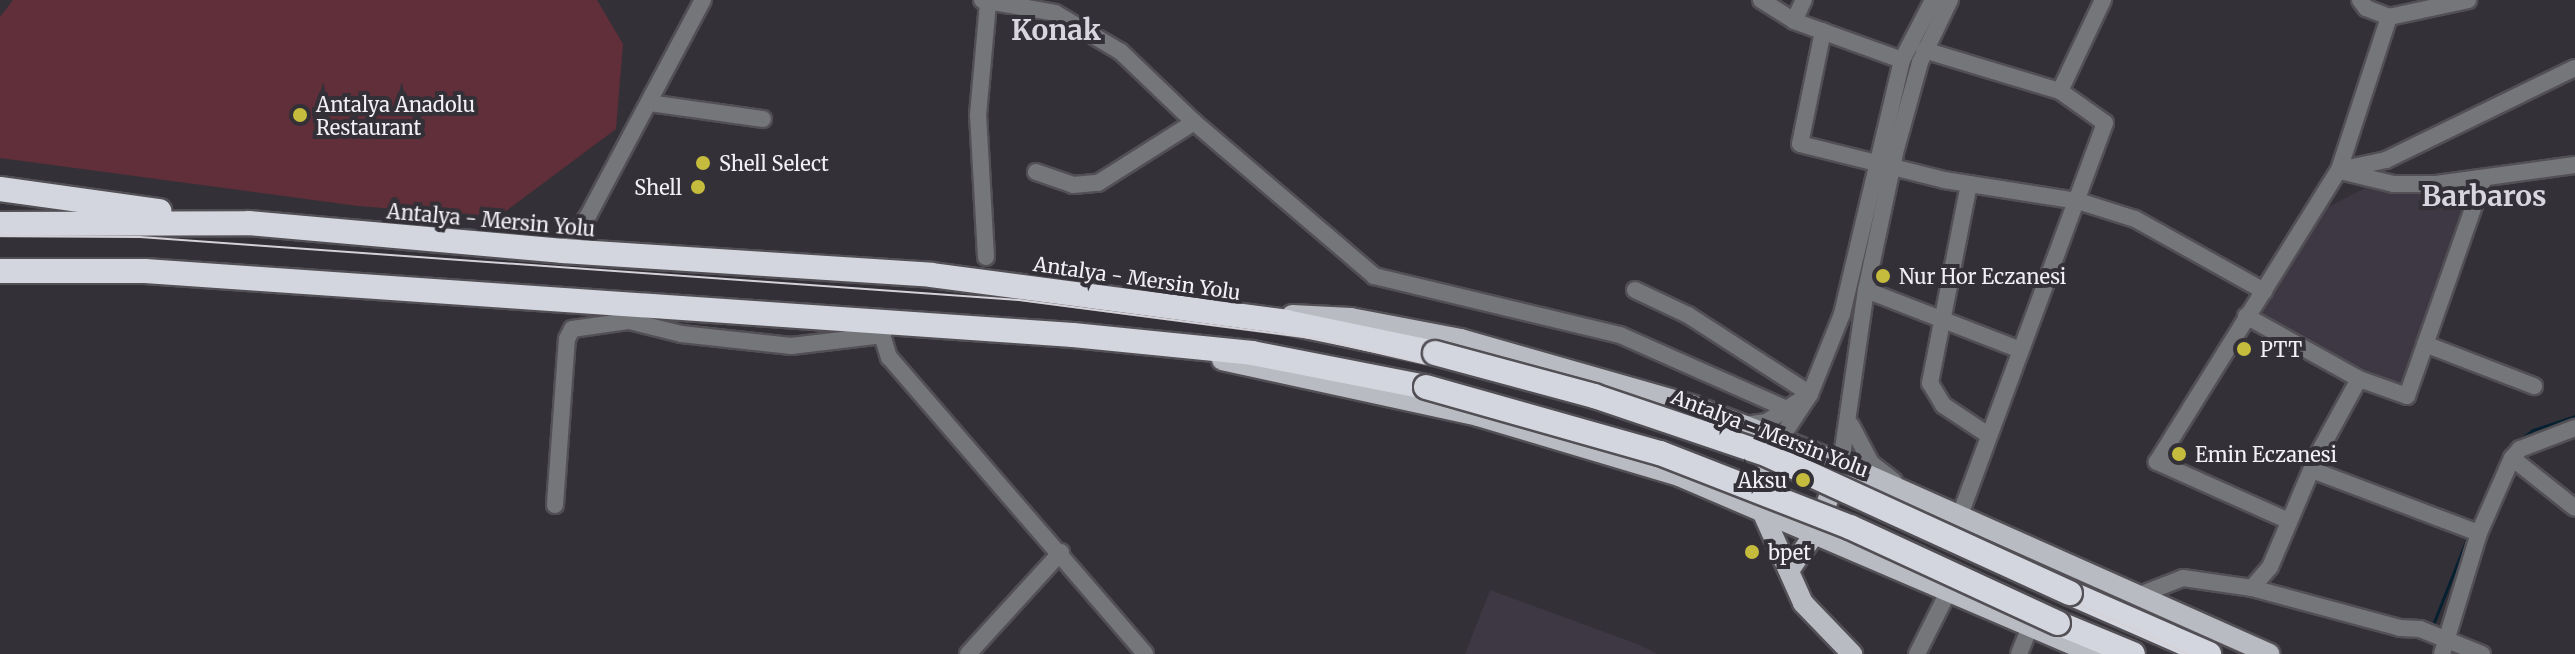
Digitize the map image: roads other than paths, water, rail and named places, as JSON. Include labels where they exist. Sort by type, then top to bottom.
[{"type":"highway","points":[[0,189],[249,223]]},
{"type":"highway","name":"Antalya - Mersin Yolu","points":[[0,224],[249,223],[563,251],[931,275],[1207,311],[1435,353],[1594,396],[1768,455],[2209,654]]},
{"type":"highway","points":[[0,271],[145,271],[880,328],[1073,335],[1252,353],[1426,387],[1660,453],[1850,527],[2058,623],[2133,654]]},
{"type":"highway","points":[[0,288],[145,271]]},
{"type":"main road","points":[[1207,311],[1351,318],[1461,339],[1745,425],[1841,463],[2269,654]]},
{"type":"main road","points":[[1073,335],[1228,361],[1478,416],[1679,476],[2030,627],[2073,650],[2095,654]]},
{"type":"main road","points":[[1781,438],[1761,483],[1761,509],[1803,603],[1846,651]]},
{"type":"main road","points":[[1790,569],[1815,533],[1841,463]]},
{"type":"street","points":[[563,251],[649,103],[703,0]]},
{"type":"street","points":[[1761,0],[1794,21],[1902,60]]},
{"type":"street","points":[[1794,21],[1804,0]]},
{"type":"street","points":[[1841,463],[1902,60],[1933,0]]},
{"type":"street","points":[[1781,438],[1810,394],[1842,314],[1884,164],[1924,50],[1950,0]]},
{"type":"street","points":[[2060,91],[2103,0]]},
{"type":"street","points":[[2360,0],[2366,8],[2389,17],[2468,0]]},
{"type":"street","points":[[986,257],[978,115],[985,1],[1055,13],[1121,52],[1194,122],[1374,276],[1620,335],[1789,410]]},
{"type":"street","points":[[2289,521],[2157,462],[2339,170],[2389,17]]},
{"type":"street","points":[[1823,31],[1800,144],[1969,184],[2078,201],[2135,219],[2264,291]]},
{"type":"street","points":[[1924,50],[2060,91],[2105,123],[1959,517]]},
{"type":"street","points":[[2339,170],[2386,160],[2575,68]]},
{"type":"street","points":[[649,103],[763,119]]},
{"type":"street","points":[[1036,172],[1073,185],[1098,183],[1194,122]]},
{"type":"street","points":[[2339,170],[2394,184],[2483,180],[2575,165]]},
{"type":"street","points":[[2246,316],[2359,379],[2407,396],[2483,180]]},
{"type":"street","points":[[1969,184],[1931,389],[1943,405],[1988,435]]},
{"type":"street","points":[[1635,290],[1688,315],[1810,394]]},
{"type":"street","points":[[1866,290],[2021,350]]},
{"type":"street","points":[[555,505],[567,339],[572,329],[629,321],[681,334],[791,346],[880,328],[889,357],[1061,552],[1145,654]]},
{"type":"street","points":[[2425,344],[2534,386]]},
{"type":"street","points":[[2252,588],[2270,567],[2312,470],[2359,379]]},
{"type":"street","points":[[1745,425],[1789,410],[1810,394]]},
{"type":"street","points":[[1849,418],[1855,441],[1871,463],[1914,497]]},
{"type":"street","points":[[2442,654],[2472,531],[2512,458],[2520,449],[2575,428]]},
{"type":"street","points":[[2512,458],[2575,508]]},
{"type":"street","points":[[2312,470],[2472,531]]},
{"type":"street","points":[[968,654],[1061,552]]},
{"type":"street","points":[[2137,596],[2183,578],[2252,588],[2446,637],[2482,654]]},
{"type":"street","points":[[1917,654],[1948,592]]},
{"type":"street","points":[[2019,654],[2030,627]]},
{"type":"waterway","points":[[2473,525],[2509,448],[2533,430],[2575,416]]},
{"type":"waterway","points":[[2434,622],[2468,536]]},
{"type":"tram line","points":[[0,236],[140,237],[1019,300],[1318,339],[1539,390],[1710,444],[1885,516],[2188,654]]},
{"type":"tram line","points":[[1646,436],[1925,547]]},
{"type":"place","name":"Antalya Anadolu Restaurant","points":[[300,115]]},
{"type":"place","name":"Shell Select","points":[[703,163]]},
{"type":"place","name":"Shell","points":[[698,187]]},
{"type":"place","name":"Nur Hor Eczanesi","points":[[1883,276]]},
{"type":"place","name":"PTT","points":[[2244,349]]},
{"type":"place","name":"Emin Eczanesi","points":[[2179,454]]},
{"type":"place","name":"Aksu","points":[[1803,480]]},
{"type":"place","name":"bpet","points":[[1752,552]]},
{"type":"district","name":"Konak","points":[[1056,30]]},
{"type":"district","name":"Barbaros","points":[[2484,196]]}]
